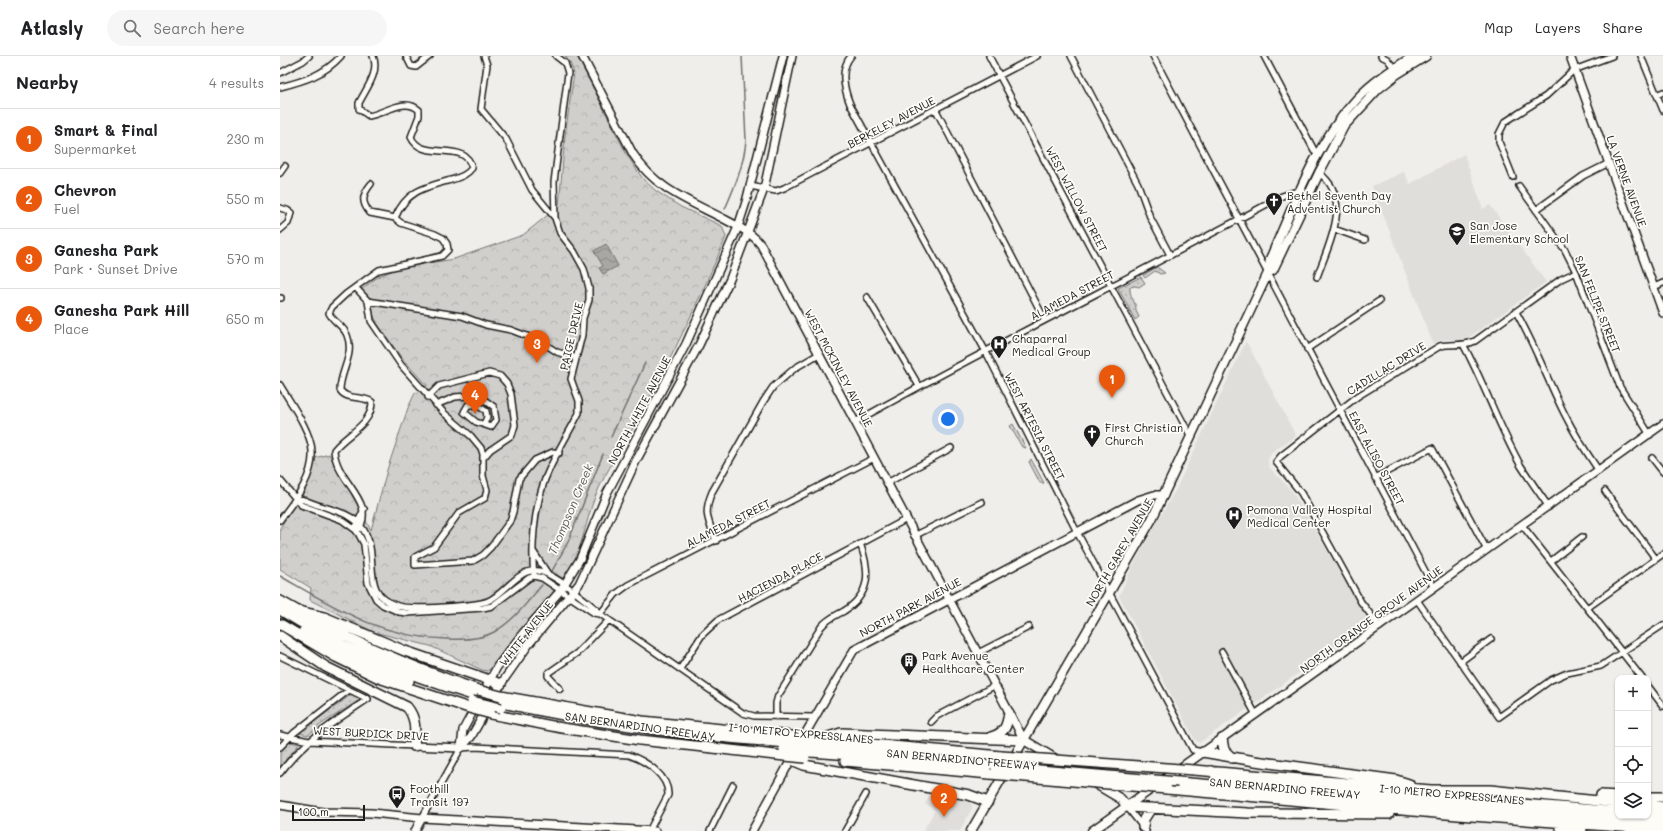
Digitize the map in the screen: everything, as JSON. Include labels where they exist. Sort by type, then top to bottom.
[{"type":"highway","name":"SAN BERNARDINO FREEWAY","points":[[280,600],[295,610],[348,639],[474,699],[491,714],[562,728],[640,740],[813,750],[1167,789],[1458,815],[1663,830]]},
{"type":"highway","points":[[280,610],[338,642],[385,664],[474,699]]},
{"type":"highway","points":[[295,610],[324,617],[405,651],[501,684]]},
{"type":"highway","points":[[280,616],[334,647],[364,662],[420,685],[474,699]]},
{"type":"highway","name":"SAN BERNARDINO FREEWAY","points":[[280,624],[336,657],[379,678],[474,699],[642,720],[786,748]]},
{"type":"highway","points":[[280,636],[326,667],[407,707],[413,715],[415,725],[414,746]]},
{"type":"highway","name":"I-10 METRO EXPRESSLANES","points":[[500,702],[558,720],[642,734],[813,750],[948,757],[958,752]]},
{"type":"highway","points":[[990,738],[1000,735],[1004,730],[1009,713]]},
{"type":"highway","points":[[813,750],[841,733],[1024,740]]},
{"type":"highway","points":[[1222,739],[1224,750],[1232,758]]},
{"type":"highway","points":[[786,748],[813,750],[969,794],[988,802]]},
{"type":"highway","name":"SAN BERNARDINO FREEWAY","points":[[958,752],[1211,771],[1431,790],[1490,790],[1615,803]]},
{"type":"highway","points":[[1203,752],[1232,758],[1396,780],[1431,790]]},
{"type":"highway","name":"I-10 METRO EXPRESSLANES","points":[[992,770],[1178,782],[1663,824]]},
{"type":"highway","name":"I-10 METRO EXPRESSLANES","points":[[1211,771],[1221,780],[1615,812]]},
{"type":"highway","points":[[1490,790],[1615,796]]},
{"type":"highway","points":[[1651,797],[1663,797]]},
{"type":"highway","points":[[1651,806],[1663,807]]},
{"type":"highway","points":[[1127,807],[1248,813],[1458,815]]},
{"type":"highway","points":[[1145,829],[1144,819],[1152,808]]},
{"type":"highway","points":[[1651,814],[1663,816]]},
{"type":"highway","points":[[1488,817],[1582,831]]},
{"type":"main road","name":"WEST MCKINLEY AVENUE","points":[[582,56],[633,154],[642,167],[662,186],[748,232],[761,245],[874,458],[905,520],[1024,740]]},
{"type":"main road","name":"NORTH WHITE AVENUE","points":[[461,748],[463,730],[497,667],[562,588],[580,559],[607,493],[686,344],[738,227],[783,56]]},
{"type":"main road","name":"NORTH WHITE AVENUE","points":[[571,594],[579,584],[636,461],[699,345],[730,279],[764,189],[792,56]]},
{"type":"main road","name":"NORTH GAREY AVENUE","points":[[971,831],[1164,495],[1268,273],[1270,259],[1319,153],[1329,136],[1356,100],[1414,56]]},
{"type":"main road","name":"NORTH GAREY AVENUE","points":[[1268,273],[1273,270],[1319,173],[1344,126],[1396,71],[1426,56]]},
{"type":"main road","name":"LA VERNE AVENUE","points":[[1570,56],[1663,314]]},
{"type":"main road","points":[[1319,173],[1314,170],[1327,146],[1329,136]]},
{"type":"main road","name":"NORTH ORANGE GROVE AVENUE","points":[[1092,831],[1549,507],[1650,435],[1663,424]]},
{"type":"main road","name":"NORTH PARK AVENUE","points":[[752,831],[814,717],[854,650],[1146,497],[1164,495]]},
{"type":"main road","name":"WHITE AVENUE","points":[[461,748],[471,736],[501,684],[529,644],[571,594]]},
{"type":"main road","points":[[1024,740],[1121,799],[1127,807]]},
{"type":"main road","name":"WEST BURDICK DRIVE","points":[[414,746],[461,748]]},
{"type":"main road","points":[[280,805],[323,812],[372,813],[422,818],[655,831]]},
{"type":"main road","points":[[414,831],[422,818]]},
{"type":"street","points":[[280,73],[303,61],[309,56]]},
{"type":"street","points":[[280,88],[316,76],[341,56]]},
{"type":"street","points":[[373,56],[376,63],[375,71],[359,103],[359,109],[369,116],[399,106],[408,105],[415,107],[418,110],[419,116],[411,137],[414,143],[426,150],[447,151],[464,155],[470,160],[472,168],[462,176],[430,186],[414,193],[400,206],[395,218]]},
{"type":"street","points":[[406,56],[411,66],[416,67],[430,56]]},
{"type":"street","points":[[484,56],[488,65],[481,109],[506,139],[532,190],[555,218]]},
{"type":"street","name":"PAIGE DRIVE","points":[[534,574],[533,550],[539,503],[543,488],[579,413],[579,401],[571,379],[582,335],[583,318],[589,300],[589,288],[584,269],[574,251],[560,233],[555,218],[554,182],[568,73],[565,63],[556,56]]},
{"type":"street","name":"WEST ARTESIA STREET","points":[[851,56],[846,67],[843,81],[845,92],[986,352],[1077,532],[1193,750],[1203,752]]},
{"type":"street","name":"WEST WILLOW STREET","points":[[990,56],[1191,437]]},
{"type":"street","name":"BERKELEY AVENUE","points":[[750,186],[776,191],[784,188],[872,144],[1038,56]]},
{"type":"street","points":[[1071,56],[1138,184],[1150,217],[1170,255]]},
{"type":"street","name":"EAST ALISO STREET","points":[[1153,56],[1434,588]]},
{"type":"street","points":[[1264,56],[1314,150],[1319,153]]},
{"type":"street","points":[[1381,56],[1387,59],[1396,71]]},
{"type":"street","points":[[1513,177],[1499,142],[1501,127],[1508,119],[1553,90],[1574,70],[1612,56]]},
{"type":"street","points":[[1641,56],[1663,110]]},
{"type":"street","points":[[1657,95],[1663,92]]},
{"type":"street","points":[[936,110],[1045,320]]},
{"type":"street","points":[[1536,210],[1584,176],[1609,163]]},
{"type":"street","points":[[280,173],[285,166]]},
{"type":"street","points":[[1317,277],[1334,229],[1337,209],[1336,198],[1328,182],[1319,173]]},
{"type":"street","points":[[356,530],[359,525],[361,512],[364,509],[338,467],[334,450],[339,443],[363,423],[372,409],[372,402],[366,398],[348,397],[340,390],[340,384],[348,363],[350,345],[343,328],[331,318],[329,313],[332,307],[346,294],[379,270],[442,256],[446,254],[448,250],[447,244],[443,238],[401,223],[395,218],[370,213],[366,208],[363,197],[371,184]]},
{"type":"street","name":"SAN FELIPE STREET","points":[[1519,186],[1565,250],[1576,272],[1620,387],[1650,435]]},
{"type":"street","name":"ALAMEDA STREET","points":[[854,422],[1045,320],[1240,220],[1282,196],[1301,190]]},
{"type":"street","points":[[280,208],[291,213],[288,223],[280,230]]},
{"type":"street","points":[[1334,229],[1365,240]]},
{"type":"street","points":[[1549,507],[1521,466],[1496,414],[1481,378],[1464,346],[1516,312],[1561,279],[1576,272]]},
{"type":"street","points":[[1654,287],[1663,283]]},
{"type":"street","points":[[356,288],[368,301],[371,321],[400,365],[436,405],[471,436],[481,448],[483,458],[483,476],[487,490],[486,498],[458,513],[434,547],[414,557],[415,565],[473,561],[483,555],[491,547],[510,521],[519,479],[535,460],[553,452],[559,453]]},
{"type":"street","points":[[867,296],[919,386]]},
{"type":"street","points":[[368,301],[462,316],[486,325],[511,330],[540,341],[557,352],[576,358]]},
{"type":"street","points":[[1307,349],[1380,301]]},
{"type":"street","points":[[1516,312],[1540,358],[1564,413],[1581,445],[1599,471]]},
{"type":"street","name":"CADILLAC DRIVE","points":[[1380,626],[1357,595],[1302,493],[1276,462],[1281,456],[1340,409],[1427,353],[1448,344],[1464,346]]},
{"type":"street","points":[[716,540],[706,516],[706,505],[712,492],[773,387],[795,368],[818,354]]},
{"type":"street","points":[[428,396],[439,386],[489,373],[500,376],[507,384],[511,394],[515,425],[512,434],[490,450],[483,458]]},
{"type":"street","points":[[280,385],[309,437],[312,451],[309,472],[296,498],[280,520]]},
{"type":"street","points":[[436,405],[454,397],[478,395],[494,407],[496,420],[491,427],[476,422],[464,412],[468,405],[478,405],[486,411],[487,417],[484,424]]},
{"type":"street","points":[[887,483],[951,448]]},
{"type":"street","points":[[1375,478],[1432,448],[1487,550]]},
{"type":"street","name":"ALAMEDA STREET","points":[[600,614],[616,594],[628,585],[874,458]]},
{"type":"street","points":[[1652,458],[1663,472]]},
{"type":"street","points":[[280,480],[301,505],[342,520],[356,530],[364,544],[368,583],[372,591],[383,605],[399,612],[429,612],[489,607],[534,574]]},
{"type":"street","points":[[1605,491],[1656,558]]},
{"type":"street","points":[[296,498],[343,513],[359,525],[370,542],[372,557],[372,580],[376,590],[392,604],[403,607],[482,603],[493,599],[517,578],[534,574],[548,575]]},
{"type":"street","points":[[914,536],[982,502]]},
{"type":"street","name":"HACIENDA PLACE","points":[[680,669],[702,636],[718,620],[861,546],[905,520]]},
{"type":"street","points":[[1522,525],[1640,675]]},
{"type":"street","points":[[1551,561],[1582,537]]},
{"type":"street","points":[[364,544],[370,542]]},
{"type":"street","points":[[776,717],[776,703],[778,696],[820,627],[825,622],[854,603],[867,583],[868,569],[861,546]]},
{"type":"street","points":[[533,550],[548,575],[562,588]]},
{"type":"street","points":[[1587,608],[1663,554]]},
{"type":"street","points":[[534,574],[562,588],[594,613],[600,614],[743,712],[754,716],[814,717]]},
{"type":"street","points":[[1417,600],[1499,717],[1555,678],[1568,673],[1601,666],[1622,654],[1663,625]]},
{"type":"street","points":[[560,689],[548,676],[548,673],[577,653],[609,620]]},
{"type":"street","points":[[978,653],[1029,627]]},
{"type":"street","points":[[1460,662],[1491,638]]},
{"type":"street","points":[[1222,652],[1256,715]]},
{"type":"street","points":[[280,656],[368,699],[323,729],[292,757],[280,773]]},
{"type":"street","points":[[931,722],[937,716],[994,686]]},
{"type":"street","points":[[1651,689],[1661,699],[1663,706]]},
{"type":"street","points":[[280,747],[289,737],[349,690]]},
{"type":"street","name":"WEST BURDICK DRIVE","points":[[280,735],[309,741],[414,746]]},
{"type":"street","points":[[422,818],[461,748],[474,747],[629,755],[637,758],[654,770],[666,784],[668,789],[668,796],[649,831]]},
{"type":"street","points":[[710,831],[732,785]]},
{"type":"street","points":[[845,831],[866,794]]},
{"type":"street","points":[[1127,807],[1145,829]]},
{"type":"shaded area","name":"San Jose Elementary School","points":[[1464,154],[1483,209],[1490,205],[1546,282],[1471,336],[1463,340],[1441,340],[1433,344],[1372,186],[1404,172],[1410,184]]},
{"type":"shaded area","name":"Pomona Valley Hospital Medical Center","points":[[1246,341],[1296,436],[1272,452],[1268,460],[1269,467],[1292,491],[1370,623],[1199,743],[1195,740],[1119,596],[1131,569],[1176,489]]},
{"type":"shaded area","points":[[931,792],[963,797],[972,805],[972,808],[960,831],[923,831],[935,810],[925,804]]},
{"type":"green space","points":[[565,56],[577,56],[627,155],[643,179],[656,191],[681,207],[722,226],[726,237],[697,304],[665,369],[595,496],[579,550],[569,571],[542,608],[492,668],[487,671],[430,646],[374,632],[310,600],[311,588],[280,569],[280,528],[312,474],[315,458],[329,454],[371,530],[387,470],[408,408],[415,393],[427,386],[401,357],[377,323],[362,289],[379,276],[399,268],[454,259],[523,235],[559,206],[565,136],[574,73]]},
{"type":"green space","points":[[1157,267],[1165,273],[1160,274],[1155,271],[1145,278],[1143,275]]},
{"type":"green space","points":[[1141,277],[1145,283],[1139,287],[1130,287],[1139,317],[1135,320],[1118,288]]},
{"type":"green space","points":[[1013,424],[1026,448],[1022,447],[1010,426]]},
{"type":"green space","points":[[1031,459],[1044,483],[1040,483],[1029,462]]},
{"type":"green space","points":[[352,694],[361,699],[323,723],[308,735],[299,733]]},
{"type":"green space","points":[[290,742],[299,744],[280,767],[280,753]]},
{"type":"water","points":[[606,244],[618,266],[603,274],[599,268],[603,266],[594,251]]},
{"type":"waterway","name":"Thompson Creek","points":[[725,209],[736,184],[745,149],[746,140],[742,56]]},
{"type":"waterway","name":"Thompson Creek","points":[[611,437],[645,363]]},
{"type":"waterway","name":"Thompson Creek","points":[[552,571],[568,542],[603,454]]},
{"type":"waterway","name":"Thompson Creek","points":[[280,576],[339,609],[379,627],[422,637],[452,639],[477,638],[489,635],[514,617],[542,585]]},
{"type":"place","name":"Bethel Seventh Day Adventist Church","points":[[1274,216]]},
{"type":"place","name":"San Jose Elementary School","points":[[1457,246]]},
{"type":"place","name":"Chaparral Medical Group","points":[[999,359]]},
{"type":"place","name":"Ganesha Park","points":[[537,363]]},
{"type":"place","name":"Smart & Final","points":[[1112,398]]},
{"type":"place","name":"Ganesha Park Hill","points":[[475,414]]},
{"type":"place","name":"First Christian Church","points":[[1092,448]]},
{"type":"place","name":"Pomona Valley Hospital Medical Center","points":[[1234,530]]},
{"type":"place","name":"Park Avenue Healthcare Center","points":[[909,676]]},
{"type":"place","name":"Foothill Transit 197","points":[[397,809]]},
{"type":"place","name":"Chevron","points":[[944,817]]}]
